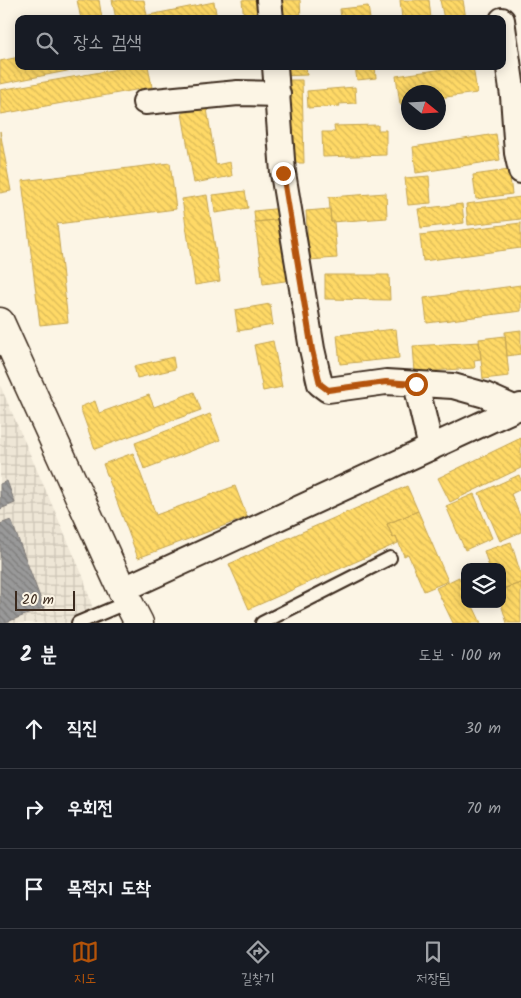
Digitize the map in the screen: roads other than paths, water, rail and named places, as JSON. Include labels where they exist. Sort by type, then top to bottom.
[{"type":"main road","points":[[0,322],[129,605]]},
{"type":"street","points":[[269,0],[271,15]]},
{"type":"street","points":[[499,0],[501,15]]},
{"type":"street","points":[[506,48],[513,96],[517,154],[521,171]]},
{"type":"street","points":[[276,70],[283,173],[312,350],[320,384],[328,390],[386,382],[453,386],[517,407]]},
{"type":"street","points":[[146,102],[238,93],[278,94]]},
{"type":"street","points":[[416,384],[430,448]]},
{"type":"street","points":[[129,605],[430,448],[517,407]]},
{"type":"lane","points":[[262,623],[390,558]]},
{"type":"lane","points":[[78,623],[129,605]]}]
